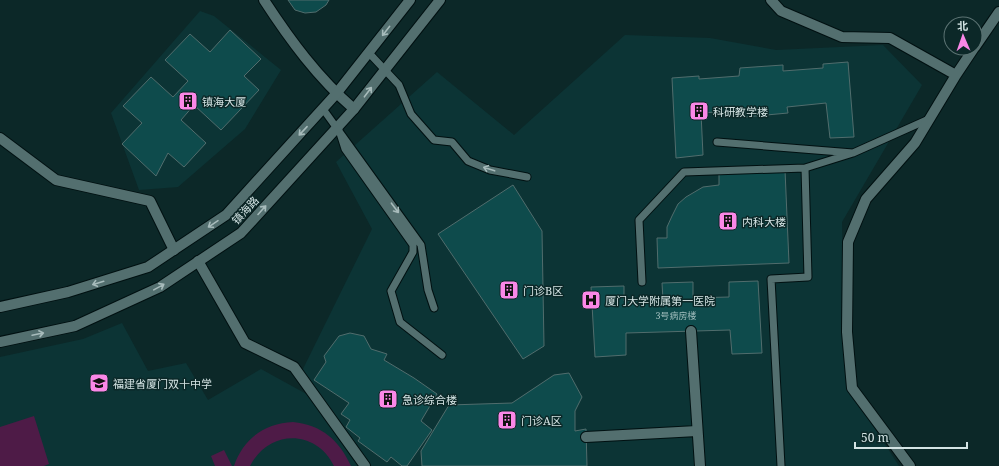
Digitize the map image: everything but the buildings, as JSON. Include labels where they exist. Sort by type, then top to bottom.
[{"type":"street","points":[[264,0],[290,40],[336,94],[354,109]]},
{"type":"street","name":"镇海路","points":[[0,307],[68,292],[148,267],[226,215],[336,94],[410,0]]},
{"type":"street","name":"镇海路","points":[[0,342],[75,326],[160,288],[241,232],[354,109],[440,0]]},
{"type":"street","points":[[771,0],[781,11],[842,37],[890,38],[956,75]]},
{"type":"street","points":[[983,35],[999,12]]},
{"type":"street","points":[[910,466],[852,388],[847,332],[848,242],[866,199],[915,143],[969,56]]},
{"type":"street","points":[[0,138],[56,180],[150,200],[174,250]]},
{"type":"street","points":[[198,262],[245,343],[294,367],[365,466]]},
{"type":"street","points":[[691,331],[700,466]]},
{"type":"street","points":[[586,437],[697,431]]},
{"type":"lane","points":[[369,52],[399,85],[411,114],[434,140],[452,142],[468,161],[490,170],[527,177]]},
{"type":"lane","points":[[323,109],[338,127],[421,245],[428,290],[434,308]]},
{"type":"lane","points":[[642,282],[639,220],[684,172],[805,168],[853,153],[929,119]]},
{"type":"lane","points":[[338,127],[345,149],[413,245],[413,252],[391,291],[400,322],[442,355]]},
{"type":"lane","points":[[717,142],[853,153]]},
{"type":"lane","points":[[781,466],[772,279],[808,277],[805,168]]},
{"type":"shaded area","name":"镇海大厦","points":[[200,11],[214,16],[281,70],[245,129],[178,187],[139,190],[111,113]]},
{"type":"shaded area","name":"厦门大学附属第一医院","points":[[625,35],[710,38],[776,50],[883,45],[922,85],[842,222],[846,384],[899,466],[371,466],[302,371],[372,229],[336,162],[437,72],[514,135]]},
{"type":"shaded area","name":"福建省厦门双十中学","points":[[122,323],[148,371],[186,363],[208,400],[261,369],[310,396],[358,466],[0,466],[0,357],[83,339]]},
{"type":"shaded area","points":[[34,416],[49,464],[44,466],[0,466],[0,427]]},
{"type":"shaded area","points":[[293,422],[313,426],[328,435],[341,449],[351,466],[334,466],[326,454],[316,445],[305,440],[292,438],[280,440],[269,445],[258,454],[250,466],[234,466],[243,448],[256,434],[273,426]]},
{"type":"shaded area","points":[[224,450],[232,466],[215,466],[211,456]]},
{"type":"place","name":"镇海大厦","points":[[188,101]]},
{"type":"place","name":"科研教学楼","points":[[699,111]]},
{"type":"place","name":"内科大楼","points":[[728,221]]},
{"type":"place","name":"门诊B区","points":[[509,290]]},
{"type":"place","name":"厦门大学附属第一医院","points":[[591,300]]},
{"type":"place","name":"福建省厦门双十中学","points":[[99,383]]},
{"type":"place","name":"急诊综合楼","points":[[388,399]]},
{"type":"place","name":"门诊A区","points":[[507,420]]}]
